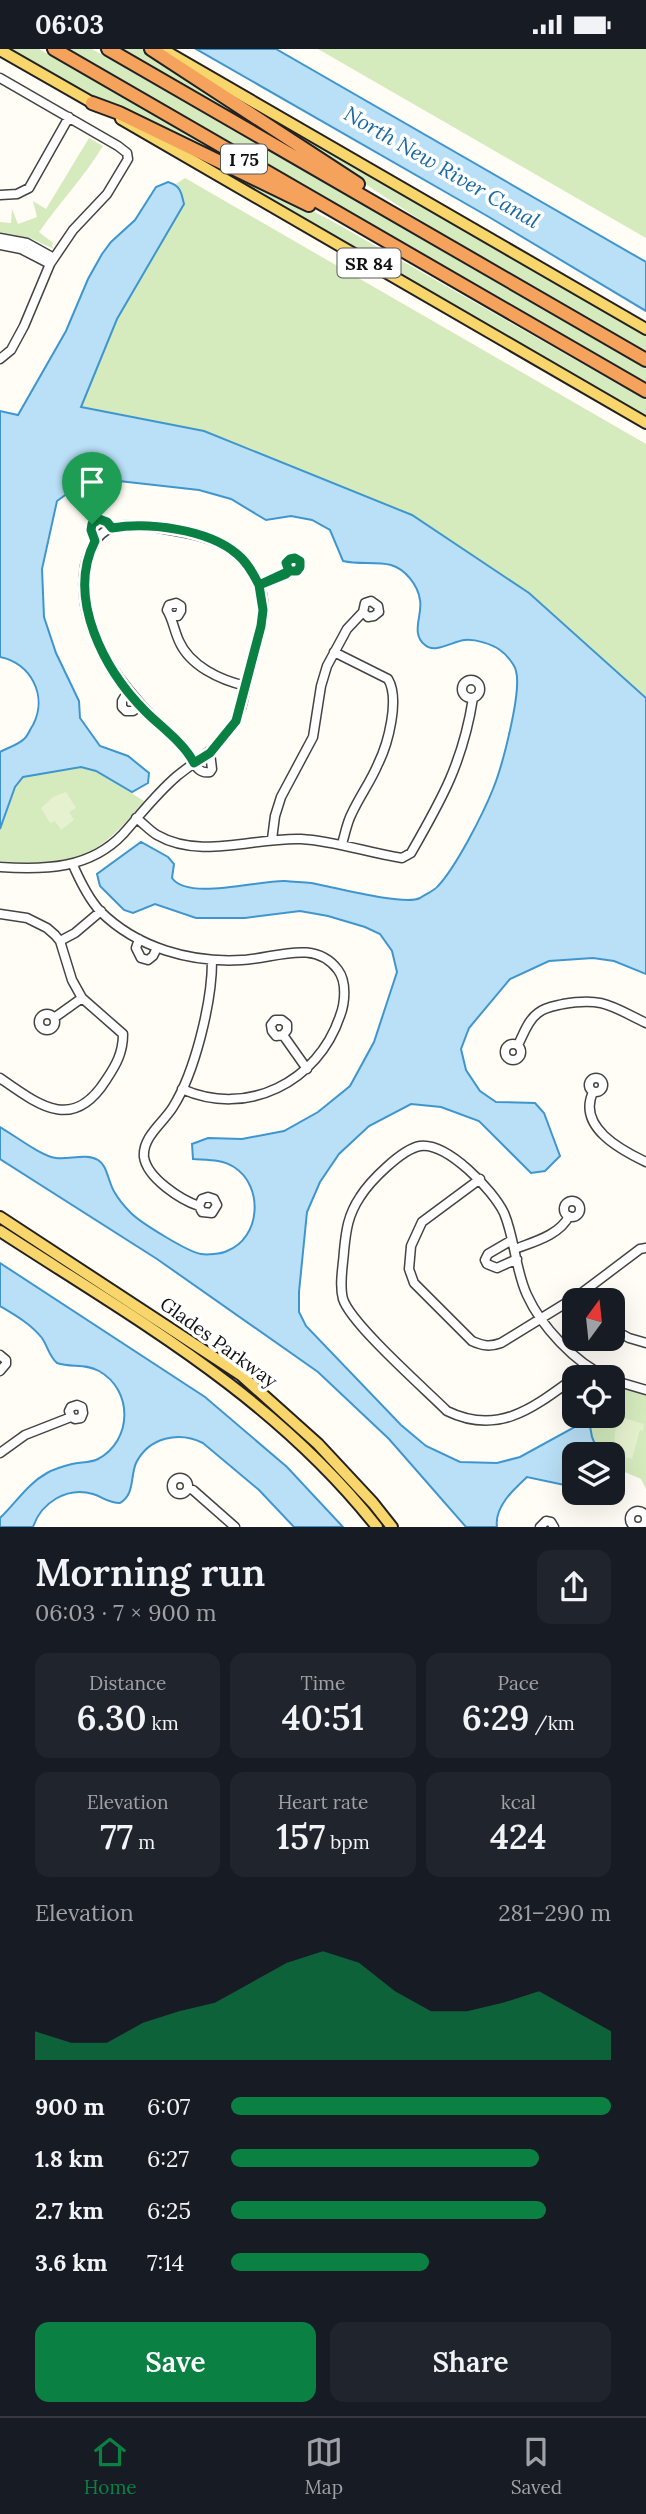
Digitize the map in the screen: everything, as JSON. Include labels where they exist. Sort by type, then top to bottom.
[{"type":"highway","name":"I 75","points":[[54,49],[646,391]]},
{"type":"highway","name":"I 75","points":[[108,49],[646,360]]},
{"type":"highway","points":[[150,49],[381,199],[396,215]]},
{"type":"highway","points":[[92,103],[156,131],[434,268]]},
{"type":"main road","points":[[162,49],[646,329]]},
{"type":"main road","name":"SR 84","points":[[0,50],[646,423]]},
{"type":"main road","name":"Glades Parkway","points":[[0,1217],[241,1375],[318,1444],[392,1527]]},
{"type":"main road","name":"Glades Parkway","points":[[0,1231],[187,1352],[233,1385],[311,1453],[377,1527]]},
{"type":"street","points":[[0,359],[11,350],[24,326],[52,261],[73,229],[107,194],[128,159],[127,153],[118,146],[1,82]]},
{"type":"street","points":[[0,195],[17,194],[29,188],[69,117]]},
{"type":"street","points":[[0,238],[27,243],[52,261]]},
{"type":"street","points":[[0,245],[21,249],[52,261]]},
{"type":"street","points":[[95,541],[91,530],[94,521],[103,520],[112,528]]},
{"type":"street","points":[[0,867],[40,869],[73,865],[98,853],[115,842],[159,792],[194,763],[210,753],[236,721],[263,610],[259,585],[248,566],[237,554],[213,539],[142,525],[112,528],[95,541],[87,557],[85,570],[87,607],[97,638],[128,691],[185,749],[194,763],[200,772],[210,772],[213,765],[210,753]]},
{"type":"street","points":[[259,585],[289,571]]},
{"type":"street","points":[[272,839],[281,797],[313,737],[321,686],[334,652],[347,629],[363,612]]},
{"type":"street","points":[[173,616],[179,641],[187,653],[205,670],[225,681],[246,686]]},
{"type":"street","points":[[334,652],[381,674],[393,687],[394,701],[380,761],[351,814],[342,844]]},
{"type":"street","points":[[128,691],[122,701],[122,707],[126,711],[133,711],[140,706]]},
{"type":"street","points":[[136,818],[157,835],[177,843],[203,847],[272,839],[303,839],[342,844],[402,858],[411,853],[447,790],[462,752],[473,698]]},
{"type":"street","points":[[73,865],[82,885],[101,911],[139,939],[157,948],[212,961],[246,960],[296,951],[322,957],[337,968],[343,983],[342,1013],[323,1052],[307,1069],[283,1087],[244,1099],[207,1097],[182,1089]]},
{"type":"street","points":[[60,941],[75,933],[101,911]]},
{"type":"street","points":[[0,914],[15,915],[40,924],[60,941],[72,979],[82,998],[123,1034],[123,1048],[99,1091],[83,1107],[65,1111],[44,1105],[0,1079]]},
{"type":"street","points":[[139,939],[136,948],[141,958],[148,960],[157,948]]},
{"type":"street","points":[[199,1206],[155,1179],[144,1157],[145,1146],[173,1108],[182,1089],[201,1034],[210,990],[212,961]]},
{"type":"street","points":[[54,1018],[82,998]]},
{"type":"street","points":[[518,1045],[537,1013],[548,1007],[571,1003],[597,1000],[646,1023]]},
{"type":"street","points":[[283,1035],[307,1069]]},
{"type":"street","points":[[593,1092],[589,1108],[594,1123],[608,1141],[646,1162]]},
{"type":"street","points":[[562,1387],[544,1399],[494,1422],[461,1418],[447,1411],[360,1325],[350,1314],[341,1289],[348,1220],[351,1211],[373,1181],[411,1149],[427,1146],[463,1165],[480,1179],[503,1213],[527,1294],[541,1317],[570,1352],[585,1365]]},
{"type":"street","points":[[480,1179],[422,1222],[411,1246],[410,1269],[414,1283],[472,1341],[482,1345],[501,1343],[562,1307]]},
{"type":"street","points":[[517,1259],[496,1268],[491,1267],[485,1260],[488,1254],[553,1233],[569,1216]]},
{"type":"street","points":[[593,1288],[640,1249],[646,1248]]},
{"type":"street","points":[[625,1337],[646,1343]]},
{"type":"street","points":[[0,1355],[6,1360],[6,1364],[0,1371]]},
{"type":"street","points":[[625,1384],[646,1390]]},
{"type":"street","points":[[1,1449],[71,1417]]},
{"type":"street","points":[[188,1488],[235,1527]]},
{"type":"street","points":[[540,1527],[546,1521],[551,1522],[554,1527]]},
{"type":"green space","points":[[6,49],[39,49],[250,171],[98,99]]},
{"type":"green space","points":[[69,49],[92,49],[646,369],[646,382]]},
{"type":"green space","points":[[122,49],[146,49],[301,152]]},
{"type":"green space","points":[[318,49],[646,49],[646,238]]},
{"type":"green space","points":[[182,64],[646,332],[646,351],[434,229]]},
{"type":"green space","points":[[152,132],[330,220],[646,400],[646,418]]},
{"type":"green space","points":[[89,138],[103,146],[39,232],[53,243],[54,249],[30,238],[0,232],[0,222],[11,223],[12,209],[18,224],[37,217],[33,201],[46,209]]},
{"type":"green space","points":[[185,178],[646,444],[646,698],[529,593],[81,407],[117,319],[184,204],[181,189],[176,184]]},
{"type":"green space","points":[[81,767],[96,771],[144,801],[112,836],[82,855],[47,862],[0,861],[0,829],[15,787],[23,777]]},
{"type":"green space","points":[[66,792],[76,808],[69,812],[74,820],[61,830],[55,821],[50,823],[41,808],[53,797]]},
{"type":"green space","points":[[625,1385],[646,1390],[646,1489],[641,1479],[625,1472],[625,1442],[594,1442],[590,1428],[625,1428]]},
{"type":"green space","points":[[625,1418],[644,1424],[632,1459],[625,1457],[625,1442],[614,1442],[616,1428],[625,1428]]},
{"type":"water","name":"North New River Canal","points":[[196,49],[276,49],[646,262],[646,311],[489,217]]},
{"type":"water","points":[[168,182],[172,184],[181,193],[184,204],[117,319],[81,407],[204,431],[412,515],[529,593],[646,698],[646,974],[614,961],[593,958],[549,961],[510,979],[469,1028],[461,1049],[466,1070],[480,1091],[496,1102],[535,1103],[544,1113],[560,1156],[545,1171],[531,1173],[479,1121],[441,1107],[411,1104],[369,1126],[339,1154],[320,1182],[307,1212],[299,1292],[299,1312],[306,1326],[401,1425],[426,1446],[460,1462],[497,1463],[520,1457],[573,1428],[590,1428],[594,1442],[562,1442],[562,1484],[527,1477],[502,1506],[497,1527],[466,1527],[389,1439],[318,1372],[157,1259],[0,1159],[0,1127],[50,1156],[93,1158],[104,1166],[113,1189],[127,1209],[165,1237],[204,1254],[224,1252],[238,1244],[247,1235],[255,1211],[250,1186],[244,1176],[229,1164],[193,1159],[192,1144],[208,1138],[242,1139],[284,1131],[318,1112],[350,1086],[374,1042],[397,972],[392,951],[380,934],[365,927],[300,911],[245,918],[196,918],[155,904],[133,913],[124,910],[100,886],[97,874],[141,842],[168,857],[174,864],[172,878],[180,885],[193,888],[225,888],[285,881],[311,883],[399,900],[420,898],[434,889],[445,877],[476,826],[497,778],[514,712],[516,671],[505,654],[493,646],[474,640],[434,648],[425,645],[418,635],[419,594],[410,578],[391,565],[343,561],[330,530],[312,520],[291,516],[266,520],[231,499],[199,490],[101,479],[82,483],[57,501],[42,569],[44,617],[56,653],[79,701],[80,718],[100,746],[128,756],[149,773],[148,783],[132,792],[96,771],[81,767],[23,777],[15,787],[0,829],[0,752],[27,736],[39,703],[34,682],[28,674],[11,660],[0,657],[0,411],[18,415],[66,331],[102,254],[135,220],[156,187]]},
{"type":"water","points":[[0,1263],[205,1397],[287,1467],[343,1527],[294,1527],[259,1490],[203,1443],[175,1437],[157,1442],[142,1454],[134,1468],[128,1495],[120,1503],[93,1494],[74,1492],[49,1504],[33,1527],[0,1527],[0,1518],[40,1477],[62,1467],[98,1459],[109,1451],[123,1428],[124,1415],[123,1402],[110,1379],[94,1369],[57,1363],[38,1333],[0,1306]]},
{"type":"route","points":[[92,524],[95,541],[87,557],[84,582],[89,616],[97,638],[128,691],[185,749],[194,763],[210,753],[225,737],[242,706],[251,659],[261,626],[263,610],[259,585],[286,574],[289,571],[286,563],[290,559],[300,561],[297,571],[289,571],[259,585],[237,554],[213,539],[142,525],[112,528],[99,519],[92,524]]}]
